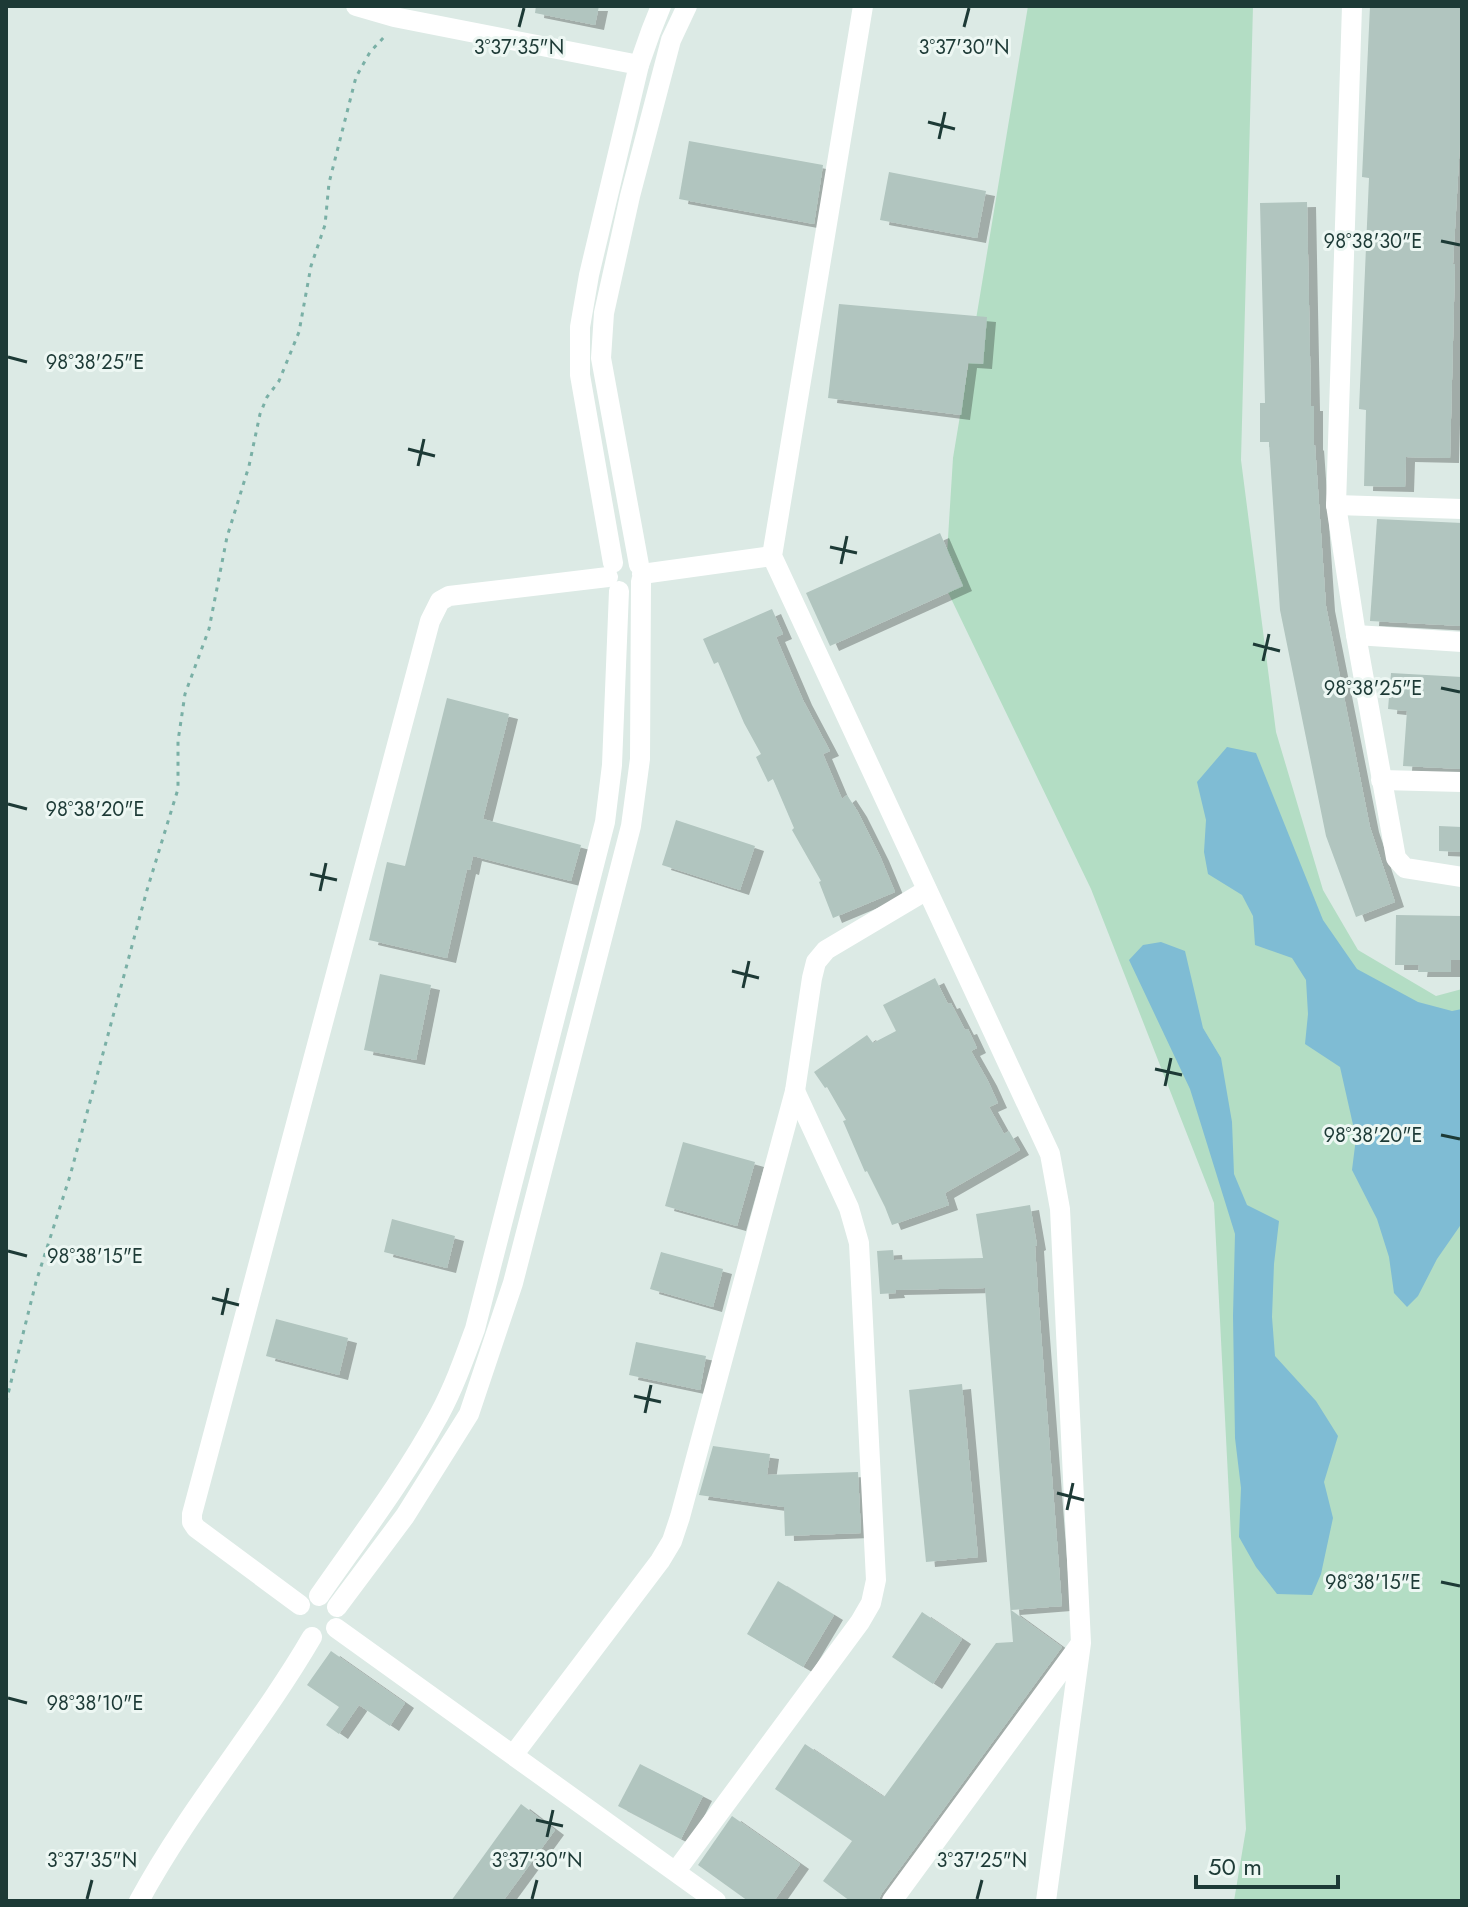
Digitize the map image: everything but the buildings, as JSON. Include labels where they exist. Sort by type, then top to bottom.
[{"type":"street","points":[[356,6],[394,17],[639,65]]},
{"type":"street","points":[[661,6],[639,65],[589,275],[580,327],[580,375],[613,577],[612,765],[605,822],[475,1329],[456,1380],[438,1416],[323,1609],[328,1636],[312,1637],[299,1628],[297,1612],[323,1609],[405,1516],[469,1414],[513,1283],[631,826],[640,759],[641,573],[601,358],[604,313],[630,196],[671,40],[687,6]]},
{"type":"street","points":[[863,6],[772,556],[1050,1154],[1060,1209],[1081,1643],[1046,1901]]},
{"type":"street","points":[[1352,6],[1336,505],[1396,858],[1405,868],[1462,877]]},
{"type":"street","points":[[1336,505],[1462,509]]},
{"type":"street","points":[[641,573],[772,556]]},
{"type":"street","points":[[613,577],[617,560],[629,559],[641,573]]},
{"type":"street","points":[[641,573],[635,590],[630,592],[613,577],[449,596],[440,601],[430,621],[192,1522],[196,1528],[323,1609],[514,1754],[716,1901]]},
{"type":"street","points":[[1356,635],[1462,642]]},
{"type":"street","points":[[1381,780],[1462,782]]},
{"type":"street","points":[[514,1754],[672,1541],[795,1091],[816,962],[826,950],[927,890]]},
{"type":"street","points":[[676,1871],[860,1622],[871,1603],[876,1580],[859,1243],[849,1208],[795,1091]]},
{"type":"street","points":[[535,1093],[560,1100]]},
{"type":"street","points":[[139,1901],[152,1876],[288,1678],[312,1637]]},
{"type":"street","points":[[892,1901],[1081,1643]]},
{"type":"path","points":[[6,1402],[36,1282],[70,1176],[147,890],[178,789],[178,741],[185,694],[209,629],[227,537],[249,466],[260,414],[267,397],[279,381],[299,332],[311,266],[325,225],[329,183],[356,77],[370,52],[387,33],[394,17]]},
{"type":"green space","points":[[1028,6],[1253,6],[1241,460],[1276,732],[1323,890],[1358,950],[1436,996],[1462,989],[1462,1901],[1234,1901],[1246,1829],[1214,1203],[1091,889],[945,586],[953,458]]},
{"type":"water","points":[[1227,747],[1256,753],[1323,920],[1357,969],[1418,1002],[1452,1011],[1462,1009],[1462,1223],[1437,1259],[1418,1296],[1407,1307],[1394,1293],[1389,1257],[1377,1219],[1352,1170],[1356,1138],[1340,1067],[1305,1044],[1308,1014],[1306,980],[1292,958],[1255,945],[1253,916],[1242,895],[1208,874],[1204,852],[1206,820],[1197,782]]},
{"type":"water","points":[[1161,942],[1185,951],[1203,1028],[1221,1058],[1232,1122],[1234,1174],[1247,1205],[1279,1221],[1272,1317],[1275,1356],[1316,1401],[1338,1436],[1324,1482],[1333,1518],[1321,1574],[1312,1595],[1277,1594],[1256,1567],[1239,1537],[1241,1488],[1235,1438],[1233,1316],[1235,1234],[1190,1089],[1129,960],[1143,945]]}]
